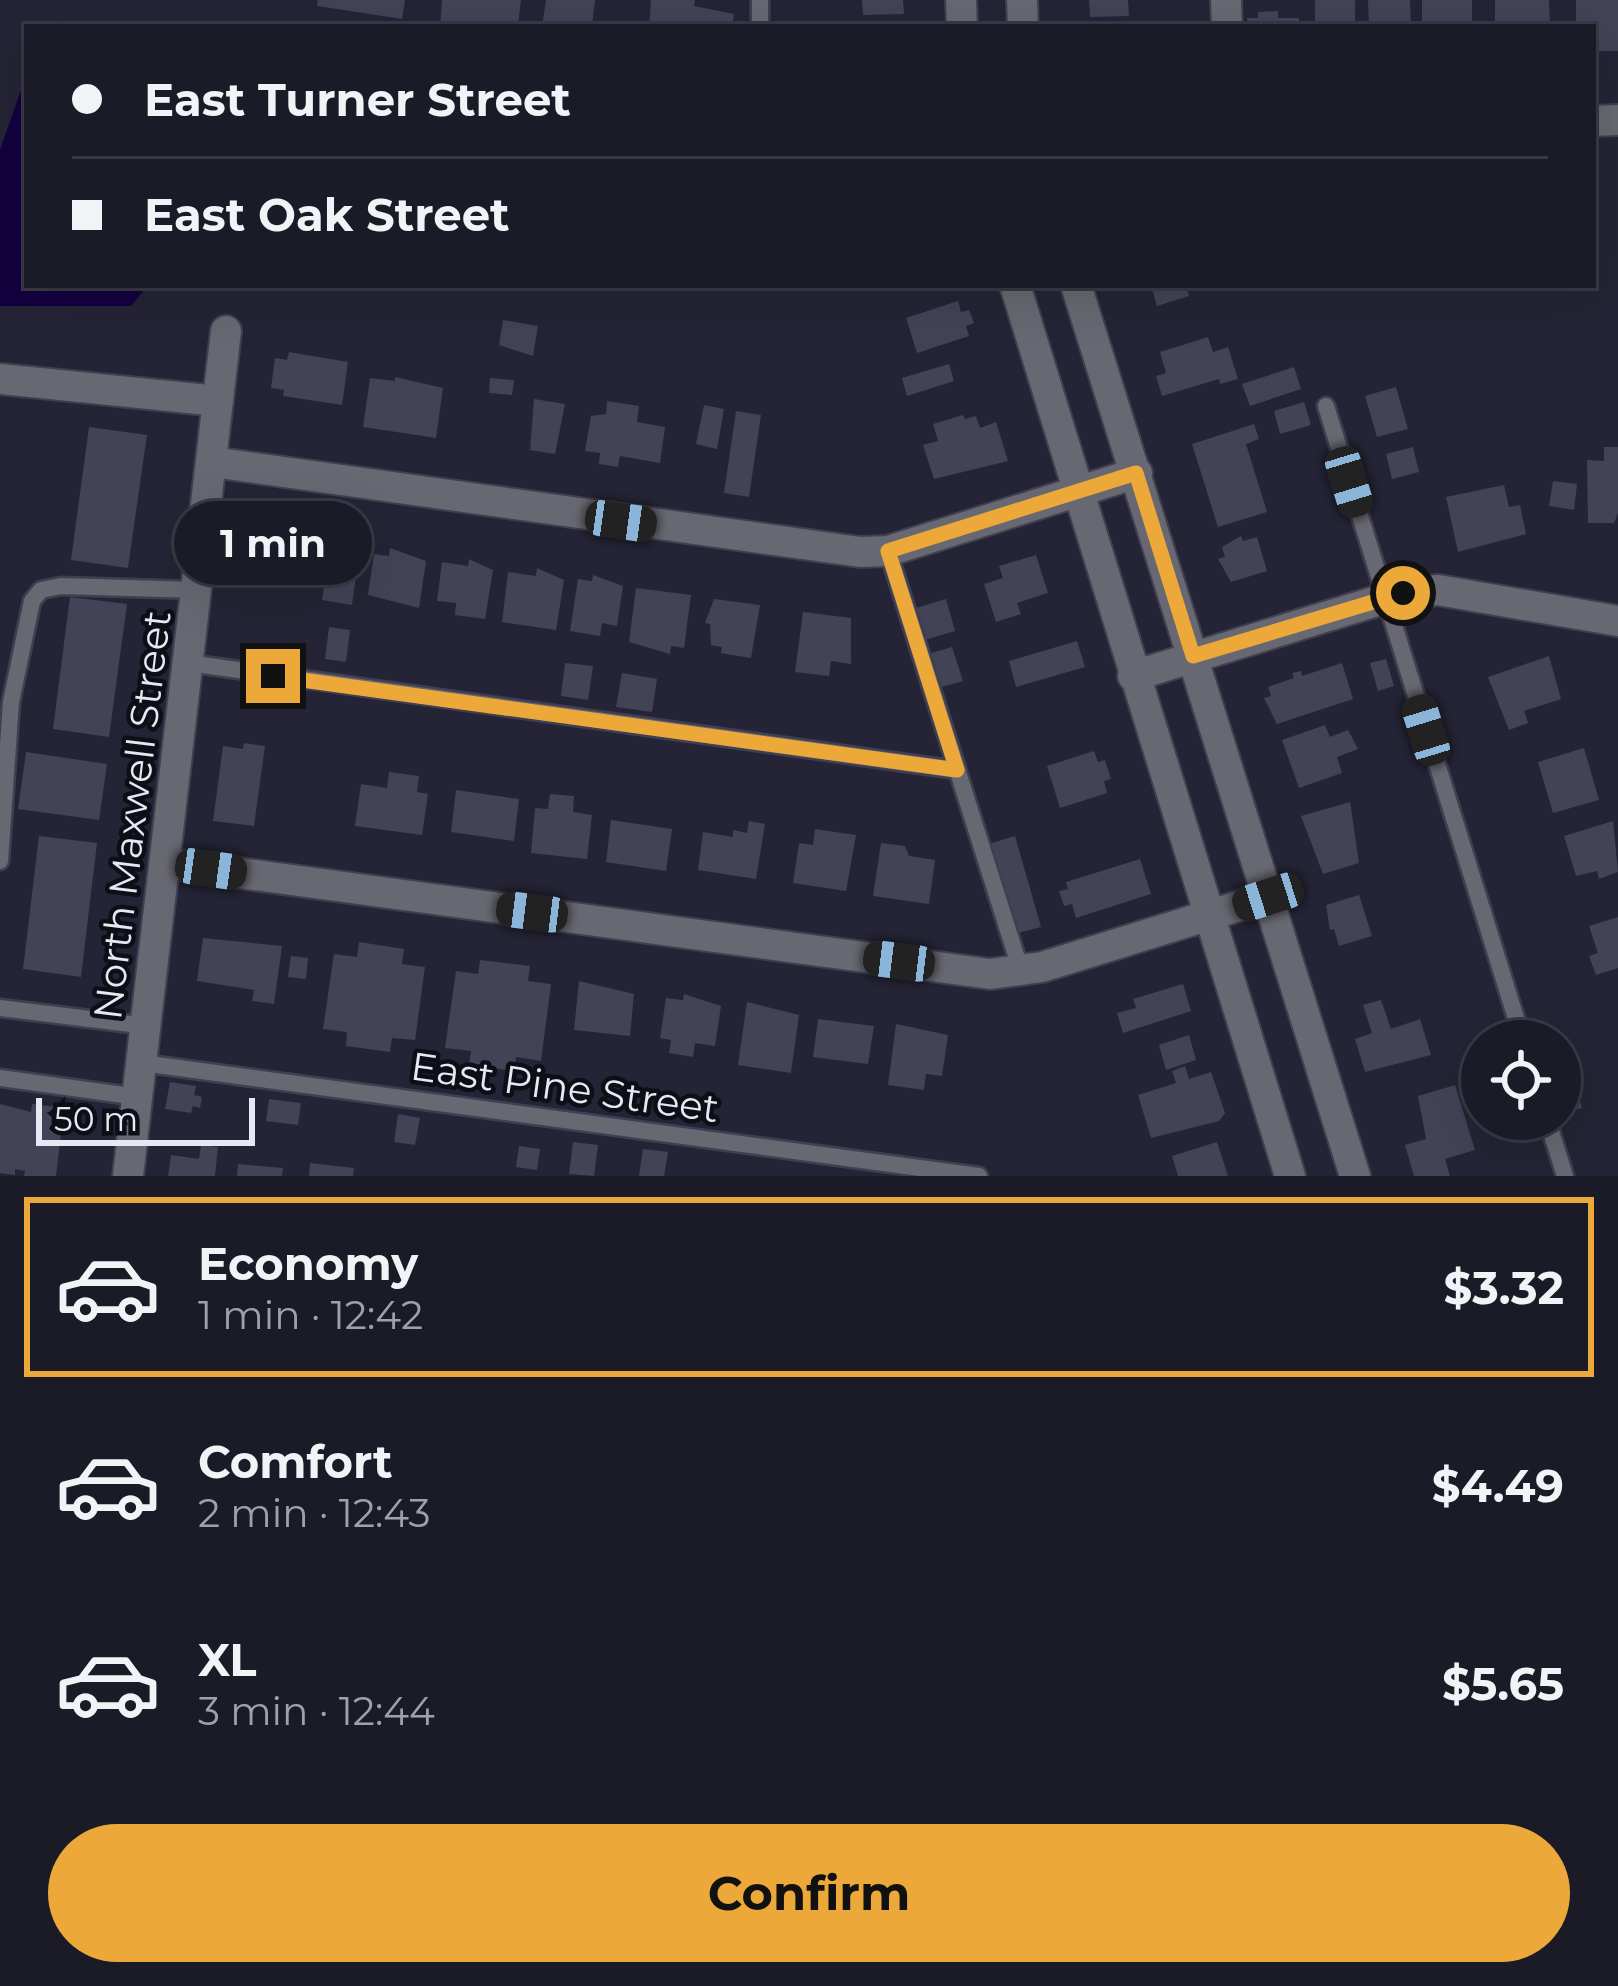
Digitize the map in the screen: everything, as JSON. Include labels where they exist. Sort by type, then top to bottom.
[{"type":"street","points":[[1016,288],[1075,492],[1290,1176]]},
{"type":"street","points":[[1077,288],[1355,1176]]},
{"type":"street","name":"North Maxwell Street","points":[[128,1176],[226,332]]},
{"type":"street","points":[[0,379],[218,401]]},
{"type":"street","points":[[212,462],[643,524],[888,551],[1136,473]]},
{"type":"street","points":[[1133,676],[1385,597],[1438,590],[1617,624]]},
{"type":"street","points":[[165,863],[990,974],[1021,971],[1268,897]]},
{"type":"lane","points":[[1326,406],[1516,1020]]},
{"type":"lane","points":[[888,551],[1021,971]]},
{"type":"lane","points":[[0,861],[10,718],[25,627],[41,590],[61,586],[197,590]]},
{"type":"lane","points":[[188,663],[957,770]]},
{"type":"lane","points":[[0,1008],[147,1026]]},
{"type":"lane","name":"East Pine Street","points":[[142,1063],[980,1176]]},
{"type":"lane","points":[[0,1078],[138,1097]]},
{"type":"lane","points":[[1554,1140],[1565,1176]]},
{"type":"shaded area","points":[[24,82],[24,288],[146,288],[131,306],[0,306],[0,150]]},
{"type":"building","points":[[318,0],[405,0],[402,19],[317,6]]},
{"type":"building","points":[[442,0],[521,0],[518,24],[440,24]]},
{"type":"building","points":[[546,0],[595,0],[592,24],[542,24]]},
{"type":"building","points":[[651,0],[695,0],[694,6],[734,14],[732,24],[649,24]]},
{"type":"building","points":[[862,0],[903,0],[904,14],[863,15]]},
{"type":"building","points":[[1089,0],[1128,0],[1129,16],[1090,17]]},
{"type":"building","points":[[1315,0],[1355,0],[1355,24],[1315,24]]},
{"type":"building","points":[[1368,0],[1410,0],[1411,24],[1369,24]]},
{"type":"building","points":[[1422,0],[1472,0],[1472,24],[1422,24]]},
{"type":"building","points":[[1495,0],[1549,0],[1550,24],[1495,24]]},
{"type":"building","points":[[1576,0],[1618,0],[1618,51],[1596,51],[1596,24],[1576,24]]},
{"type":"building","points":[[1278,11],[1278,18],[1299,18],[1299,24],[1248,24],[1247,18],[1258,18],[1258,12]]},
{"type":"building","points":[[1152,288],[1187,288],[1189,296],[1157,306]]},
{"type":"building","points":[[958,301],[961,312],[969,310],[974,323],[966,326],[969,336],[917,353],[906,318]]},
{"type":"building","points":[[503,320],[538,326],[533,356],[499,345]]},
{"type":"building","points":[[1208,337],[1213,352],[1228,347],[1238,379],[1220,384],[1219,379],[1162,396],[1156,376],[1166,373],[1160,352]]},
{"type":"building","points":[[289,352],[348,362],[342,405],[283,396],[284,390],[271,388],[275,358],[287,360]]},
{"type":"building","points":[[949,364],[954,381],[907,396],[902,378]]},
{"type":"building","points":[[1294,367],[1301,389],[1250,406],[1242,384]]},
{"type":"building","points":[[395,377],[443,388],[436,438],[363,427],[370,378],[395,381]]},
{"type":"building","points":[[490,378],[514,380],[512,395],[489,393]]},
{"type":"building","points":[[1396,387],[1408,429],[1377,437],[1365,396]]},
{"type":"building","points":[[534,399],[565,404],[555,454],[530,450]]},
{"type":"building","points":[[607,401],[639,406],[637,422],[665,427],[660,463],[620,456],[618,467],[599,464],[600,453],[585,451],[591,416],[606,414]]},
{"type":"building","points":[[1304,402],[1311,425],[1280,434],[1274,411]]},
{"type":"building","points":[[704,405],[724,409],[717,449],[696,444]]},
{"type":"building","points":[[736,411],[761,415],[749,497],[724,493]]},
{"type":"building","points":[[963,415],[965,419],[976,416],[980,428],[996,422],[1008,461],[934,479],[923,445],[938,441],[933,424]]},
{"type":"building","points":[[1254,424],[1259,439],[1246,444],[1267,512],[1218,527],[1192,444]]},
{"type":"building","points":[[89,427],[147,435],[128,568],[71,560]]},
{"type":"building","points":[[1413,447],[1419,472],[1392,479],[1386,454]]},
{"type":"building","points":[[1604,447],[1618,447],[1618,513],[1614,523],[1588,523],[1587,460],[1604,461]]},
{"type":"building","points":[[1553,481],[1577,484],[1574,510],[1549,506]]},
{"type":"building","points":[[1504,485],[1509,507],[1520,505],[1526,534],[1458,552],[1446,497]]},
{"type":"building","points":[[1241,536],[1243,541],[1257,537],[1267,571],[1231,582],[1218,559],[1225,557],[1222,547]]},
{"type":"building","points":[[333,542],[359,552],[352,605],[322,600],[324,588],[303,584],[310,543],[332,547]]},
{"type":"building","points":[[390,548],[426,561],[419,608],[368,595],[374,554],[389,556]]},
{"type":"building","points":[[1036,555],[1048,593],[1017,603],[1021,614],[996,622],[984,584],[1003,578],[999,566]]},
{"type":"building","points":[[469,559],[493,570],[485,619],[455,615],[456,603],[437,601],[442,562],[468,566]]},
{"type":"building","points":[[537,568],[564,580],[556,630],[502,622],[508,572],[536,576]]},
{"type":"building","points":[[593,575],[623,586],[617,626],[602,623],[600,636],[570,631],[578,579],[592,581]]},
{"type":"building","points":[[636,588],[691,595],[684,648],[671,646],[670,654],[629,642]]},
{"type":"building","points":[[70,597],[127,604],[109,737],[53,729]]},
{"type":"building","points":[[714,599],[760,605],[751,658],[721,653],[722,647],[711,645],[710,624],[705,623]]},
{"type":"building","points":[[946,599],[955,631],[925,640],[916,608]]},
{"type":"building","points":[[803,612],[851,618],[851,664],[831,661],[829,676],[795,672]]},
{"type":"building","points":[[329,627],[350,630],[346,662],[325,659]]},
{"type":"building","points":[[1077,641],[1085,667],[1016,687],[1009,661]]},
{"type":"building","points":[[952,647],[963,681],[938,688],[928,654]]},
{"type":"building","points":[[1549,656],[1561,699],[1524,711],[1528,723],[1509,730],[1488,677]]},
{"type":"building","points":[[1386,659],[1394,686],[1378,691],[1370,663]]},
{"type":"building","points":[[565,663],[593,666],[588,700],[561,696]]},
{"type":"building","points":[[1342,663],[1353,699],[1277,724],[1264,698],[1271,696],[1268,687],[1294,678],[1292,673],[1301,671],[1302,676]]},
{"type":"building","points":[[622,673],[657,679],[652,712],[616,707]]},
{"type":"building","points":[[1325,725],[1330,737],[1348,730],[1358,749],[1337,757],[1342,773],[1299,788],[1282,740]]},
{"type":"building","points":[[244,743],[265,746],[254,826],[213,821],[223,746],[243,749]]},
{"type":"building","points":[[1584,748],[1599,800],[1553,813],[1538,762]]},
{"type":"building","points":[[1094,751],[1098,762],[1105,760],[1111,779],[1104,781],[1107,793],[1060,808],[1047,766]]},
{"type":"building","points":[[26,752],[107,764],[99,820],[18,809]]},
{"type":"building","points":[[389,772],[419,776],[417,792],[428,794],[422,835],[355,826],[361,784],[387,788]]},
{"type":"building","points":[[456,790],[519,799],[514,841],[451,832]]},
{"type":"building","points":[[550,794],[574,796],[573,812],[592,815],[587,859],[531,853],[535,808],[548,809]]},
{"type":"building","points":[[1350,802],[1359,863],[1323,874],[1301,816]]},
{"type":"building","points":[[611,820],[672,829],[666,871],[606,862]]},
{"type":"building","points":[[749,821],[765,824],[756,879],[698,870],[703,832],[733,837],[733,830],[747,833]]},
{"type":"building","points":[[1613,821],[1618,872],[1599,879],[1597,871],[1576,876],[1564,836]]},
{"type":"building","points":[[815,829],[856,835],[846,891],[793,883],[799,843],[813,845]]},
{"type":"building","points":[[39,836],[97,843],[81,977],[23,969]]},
{"type":"building","points":[[1015,836],[1041,927],[1014,934],[989,844]]},
{"type":"building","points":[[881,843],[905,846],[909,856],[935,860],[929,904],[873,896]]},
{"type":"building","points":[[1140,859],[1151,894],[1076,918],[1072,904],[1064,906],[1059,891],[1068,889],[1066,882]]},
{"type":"building","points":[[1359,895],[1372,936],[1339,946],[1334,929],[1330,930],[1326,905]]},
{"type":"building","points":[[1618,917],[1618,968],[1596,975],[1589,956],[1598,953],[1589,926]]},
{"type":"building","points":[[203,938],[282,946],[274,1004],[252,1001],[254,990],[197,981]]},
{"type":"building","points":[[359,942],[404,949],[402,964],[425,967],[415,1040],[392,1038],[390,1052],[346,1046],[347,1032],[323,1029],[334,954],[357,957]]},
{"type":"building","points":[[291,956],[308,958],[306,979],[288,977]]},
{"type":"building","points":[[480,960],[530,966],[528,981],[551,984],[541,1061],[516,1057],[514,1071],[469,1065],[471,1051],[445,1048],[456,971],[478,974]]},
{"type":"building","points":[[579,981],[634,994],[630,1036],[574,1030]]},
{"type":"building","points":[[1183,984],[1191,1011],[1123,1033],[1117,1013],[1136,1008],[1133,999]]},
{"type":"building","points":[[684,994],[721,1006],[715,1046],[695,1043],[693,1057],[669,1053],[671,1040],[660,1038],[666,998],[683,1000]]},
{"type":"building","points":[[1381,1000],[1391,1029],[1420,1019],[1431,1055],[1365,1072],[1355,1039],[1372,1033],[1363,1005]]},
{"type":"building","points":[[747,1002],[799,1015],[791,1073],[738,1065]]},
{"type":"building","points":[[818,1019],[874,1026],[868,1064],[813,1057]]},
{"type":"building","points":[[896,1024],[948,1035],[942,1076],[926,1074],[924,1090],[888,1085]]},
{"type":"building","points":[[1189,1035],[1196,1060],[1166,1070],[1159,1045]]},
{"type":"building","points":[[1185,1066],[1189,1079],[1211,1072],[1225,1113],[1219,1121],[1151,1138],[1138,1095],[1176,1083],[1172,1071]]},
{"type":"building","points":[[170,1082],[196,1086],[194,1095],[202,1097],[200,1108],[193,1106],[191,1113],[165,1109]]},
{"type":"building","points":[[1455,1085],[1461,1104],[1461,1140],[1472,1140],[1475,1150],[1445,1159],[1450,1176],[1414,1176],[1405,1145],[1426,1139],[1418,1096]]},
{"type":"building","points":[[269,1099],[301,1103],[298,1125],[266,1121]]},
{"type":"building","points":[[0,1104],[31,1112],[32,1104],[64,1108],[56,1176],[24,1176],[25,1171],[15,1169],[15,1175],[0,1173]]},
{"type":"building","points":[[398,1114],[420,1118],[415,1145],[394,1142]]},
{"type":"building","points":[[573,1142],[598,1145],[594,1176],[569,1174]]},
{"type":"building","points":[[1217,1142],[1228,1176],[1178,1176],[1172,1156]]},
{"type":"building","points":[[201,1145],[218,1147],[215,1176],[168,1176],[171,1155],[199,1159]]},
{"type":"building","points":[[519,1146],[540,1149],[537,1170],[516,1167]]},
{"type":"building","points":[[643,1149],[668,1152],[664,1176],[639,1176]]},
{"type":"building","points":[[310,1163],[354,1168],[353,1176],[309,1176]]},
{"type":"building","points":[[238,1164],[283,1168],[282,1176],[237,1176]]},
{"type":"route","points":[[273,676],[957,770],[888,551],[1136,473],[1193,656],[1403,593]]}]
